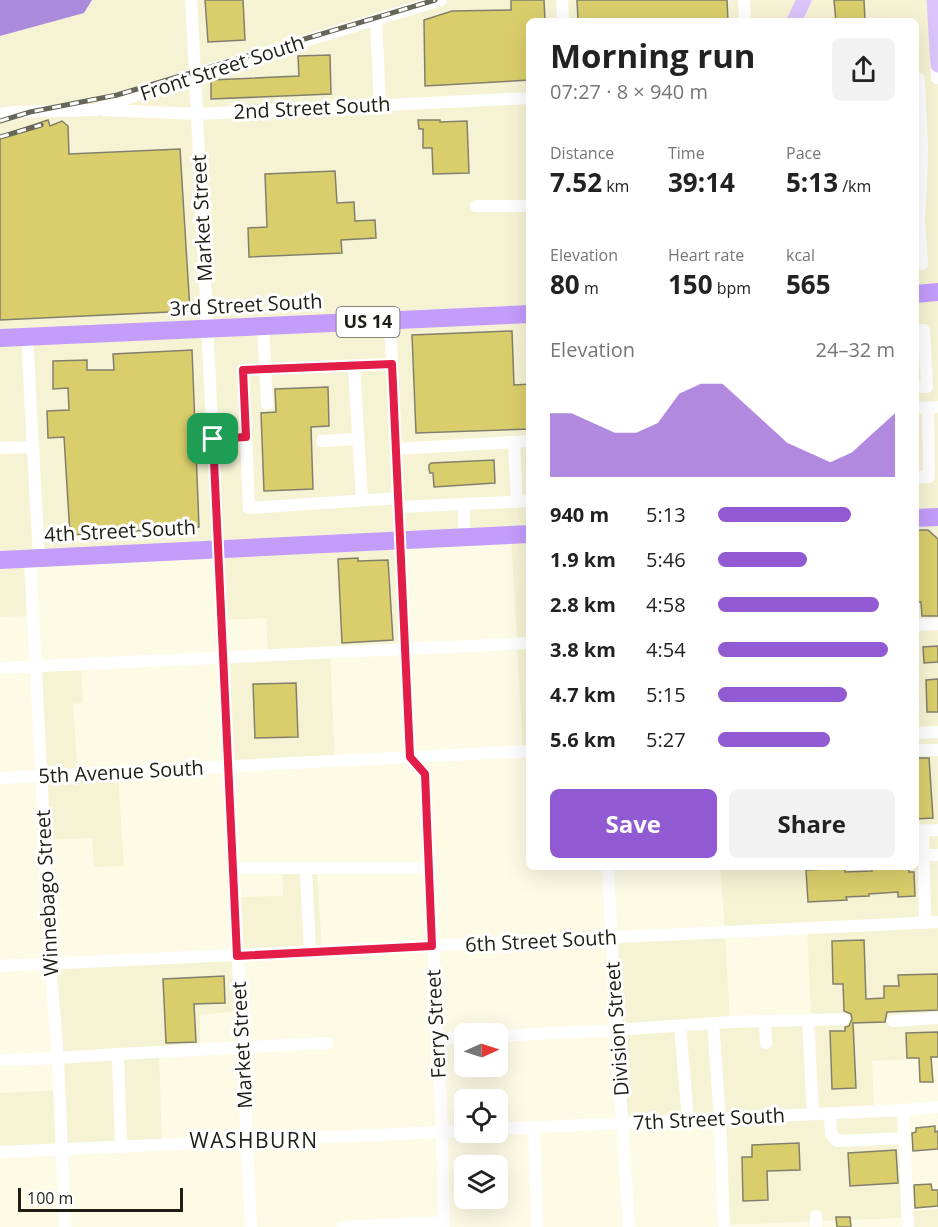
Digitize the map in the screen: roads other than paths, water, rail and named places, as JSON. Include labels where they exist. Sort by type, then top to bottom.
[{"type":"highway","points":[[919,294],[938,292]]},
{"type":"highway","name":"3rd Street South","points":[[0,339],[526,314]]},
{"type":"highway","points":[[919,518],[938,517]]},
{"type":"highway","name":"4th Street South","points":[[0,560],[526,534]]},
{"type":"main road","points":[[795,18],[804,0]]},
{"type":"main road","points":[[933,0],[938,74]]},
{"type":"street","name":"Market Street","points":[[191,0],[251,1227]]},
{"type":"street","name":"Front Street South","points":[[0,114],[95,110],[195,74],[441,0]]},
{"type":"street","points":[[562,0],[563,18]]},
{"type":"street","points":[[744,0],[745,18]]},
{"type":"street","points":[[376,19],[380,105]]},
{"type":"street","points":[[919,79],[938,74]]},
{"type":"street","points":[[919,96],[922,148],[919,218],[922,264]]},
{"type":"street","name":"2nd Street South","points":[[95,110],[197,114],[526,98]]},
{"type":"street","points":[[476,206],[526,206]]},
{"type":"street","name":"Ferry Street","points":[[390,321],[410,757],[425,774],[442,1132],[444,1224]]},
{"type":"street","points":[[263,326],[267,404]]},
{"type":"street","points":[[919,330],[924,330],[927,387],[919,387]]},
{"type":"street","name":"Winnebago Street","points":[[27,337],[33,447],[36,666],[65,1227]]},
{"type":"street","points":[[392,364],[243,370],[249,508],[362,500],[464,504],[523,501],[514,442]]},
{"type":"street","points":[[354,366],[362,500]]},
{"type":"street","points":[[919,477],[929,477],[927,408]]},
{"type":"street","points":[[213,439],[246,437]]},
{"type":"street","points":[[322,441],[358,440]]},
{"type":"street","points":[[396,449],[526,441]]},
{"type":"street","points":[[0,448],[33,447]]},
{"type":"street","points":[[464,504],[464,537]]},
{"type":"street","points":[[919,625],[938,624]]},
{"type":"street","points":[[0,668],[526,643]]},
{"type":"street","points":[[919,733],[938,732]]},
{"type":"street","points":[[919,750],[938,750]]},
{"type":"street","name":"5th Avenue South","points":[[0,778],[526,751]]},
{"type":"street","points":[[925,923],[924,855],[920,831],[938,830]]},
{"type":"street","points":[[924,855],[938,855]]},
{"type":"street","points":[[233,868],[429,868]]},
{"type":"street","points":[[306,868],[310,952]]},
{"type":"street","name":"Division Street","points":[[608,870],[629,1227]]},
{"type":"street","name":"6th Street South","points":[[0,966],[938,922]]},
{"type":"street","points":[[893,1021],[938,1018]]},
{"type":"street","points":[[508,1035],[712,1023],[844,1019]]},
{"type":"street","points":[[808,1020],[813,1114]]},
{"type":"street","points":[[765,1021],[766,1043]]},
{"type":"street","points":[[712,1023],[720,1119],[724,1227]]},
{"type":"street","points":[[680,1026],[688,1120]]},
{"type":"street","points":[[436,1039],[454,1038]]},
{"type":"street","points":[[0,1060],[327,1043]]},
{"type":"street","points":[[118,1054],[121,1147]]},
{"type":"street","name":"7th Street South","points":[[508,1129],[938,1107]]},
{"type":"street","name":"7th Street South","points":[[920,1109],[938,1114]]},
{"type":"street","points":[[903,1110],[908,1227]]},
{"type":"street","points":[[830,1113],[831,1134],[837,1141],[904,1138]]},
{"type":"street","points":[[534,1128],[537,1227]]},
{"type":"street","points":[[0,1152],[454,1131]]},
{"type":"street","points":[[343,1227],[444,1224]]},
{"type":"railway","points":[[0,121],[30,112],[117,95],[435,0]]},
{"type":"railway","points":[[0,137],[41,125]]},
{"type":"district","name":"WASHBURN","points":[[254,1141]]}]
